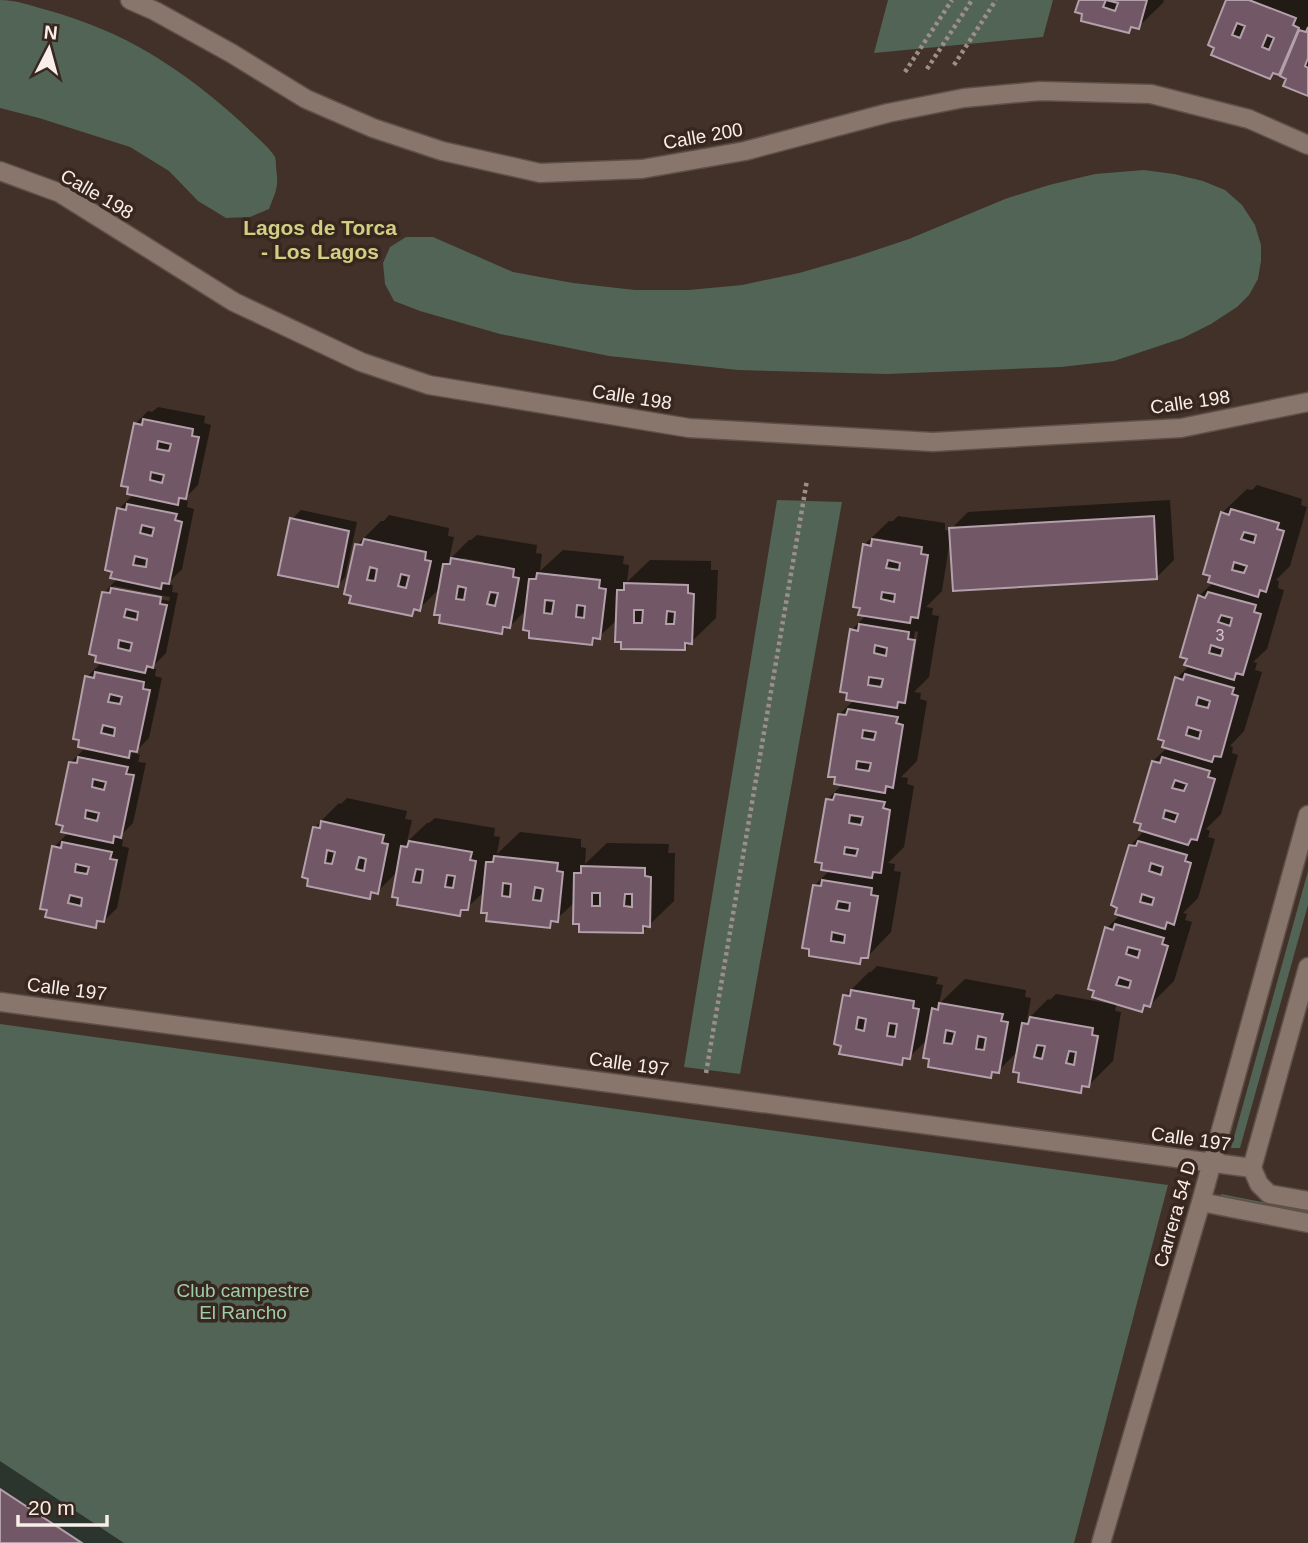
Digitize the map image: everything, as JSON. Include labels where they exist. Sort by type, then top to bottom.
[{"type":"street","name":"Calle 200","points":[[130,0],[231,53],[306,99],[373,128],[442,151],[540,173],[642,169],[745,151],[900,110],[964,98],[1040,91],[1151,94],[1249,119],[1308,145]]},
{"type":"street","name":"Calle 198","points":[[0,171],[60,193],[234,302],[361,362],[429,385],[690,428],[933,442],[1181,428],[1308,402]]},
{"type":"street","name":"Carrera 54 D","points":[[1101,1543],[1201,1202],[1308,815]]},
{"type":"street","points":[[1308,967],[1252,1168],[1259,1184],[1269,1194],[1308,1201]]},
{"type":"street","name":"Calle 197","points":[[0,1002],[1252,1168]]},
{"type":"street","points":[[1201,1202],[1308,1223]]},
{"type":"path","points":[[905,72],[952,0]]},
{"type":"path","points":[[927,69],[972,0]]},
{"type":"path","points":[[954,65],[996,0]]},
{"type":"path","points":[[705,1080],[807,480]]},
{"type":"green space","points":[[0,0],[47,10],[102,29],[151,54],[196,85],[241,122],[275,157],[277,185],[269,209],[250,217],[226,218],[198,201],[169,171],[130,147],[0,108]]},
{"type":"green space","points":[[888,0],[1053,0],[1043,37],[874,53]]},
{"type":"green space","points":[[1144,170],[1203,181],[1225,190],[1242,205],[1255,225],[1261,245],[1261,261],[1258,279],[1249,295],[1237,307],[1183,338],[1114,361],[1061,367],[887,374],[738,370],[609,356],[500,334],[394,301],[385,284],[383,263],[390,247],[406,237],[433,237],[513,272],[573,283],[635,290],[689,290],[742,285],[855,257],[909,239],[1005,199],[1049,185],[1095,174]]},
{"type":"green space","points":[[777,500],[842,502],[740,1074],[684,1067]]},
{"type":"green space","points":[[1308,871],[1308,905],[1240,1148],[1231,1148]]},
{"type":"green space","name":"Club campestre El Rancho","points":[[0,1024],[1168,1185],[1074,1543],[0,1543]]},
{"type":"green space","points":[[1221,1194],[1308,1211],[1308,1215],[1221,1198]]},
{"type":"building","points":[[1079,0],[1106,0],[1147,0],[1139,29],[1131,27],[1129,33],[1081,21],[1082,14],[1075,12]],"holes":[[[1106,0],[1118,3],[1115,11],[1103,7]]]},
{"type":"building","points":[[1226,0],[1249,0],[1296,18],[1293,25],[1299,28],[1279,75],[1273,73],[1270,79],[1211,55],[1214,48],[1208,45]],"holes":[[[1237,23],[1245,26],[1240,38],[1232,35]],[[1267,35],[1274,38],[1269,50],[1262,47]]]},
{"type":"building","points":[[1308,27],[1308,58],[1305,66],[1308,68],[1308,96],[1283,86],[1286,79],[1280,76],[1299,30],[1306,32]]},
{"type":"building","points":[[143,419],[193,429],[192,436],[199,437],[186,499],[179,498],[178,505],[127,494],[128,487],[121,486],[134,423],[142,425]],"holes":[[[158,441],[171,444],[169,451],[157,449]],[[151,472],[164,475],[162,483],[150,480]]]},
{"type":"building","points":[[127,504],[177,514],[175,520],[182,522],[169,584],[162,583],[161,589],[110,578],[112,572],[105,570],[117,508],[126,510]],"holes":[[[142,525],[154,528],[152,536],[140,533]],[[135,556],[147,559],[146,567],[133,565]]]},
{"type":"building","points":[[1231,509],[1279,523],[1277,529],[1284,531],[1266,592],[1260,590],[1258,597],[1208,582],[1210,576],[1203,574],[1221,512],[1229,515]],"holes":[[[1244,532],[1256,535],[1254,543],[1241,539]],[[1234,562],[1247,566],[1244,573],[1232,570]]]},
{"type":"building","points":[[1154,516],[1157,579],[953,591],[949,528]]},
{"type":"building","points":[[290,518],[349,531],[338,587],[278,575]]},
{"type":"building","points":[[364,539],[426,552],[425,560],[431,561],[420,611],[414,609],[412,616],[349,603],[351,596],[344,594],[355,544],[362,545]],"holes":[[[370,567],[377,569],[375,581],[367,580]],[[401,574],[409,576],[406,588],[398,586]]]},
{"type":"building","points":[[872,539],[922,547],[921,554],[928,555],[918,618],[911,617],[910,623],[858,615],[860,608],[853,607],[863,544],[871,546]],"holes":[[[888,560],[900,563],[899,570],[886,568]],[[882,592],[895,594],[894,602],[881,599]]]},
{"type":"building","points":[[451,558],[514,569],[513,577],[519,578],[510,628],[503,627],[502,634],[439,623],[440,615],[434,615],[443,564],[450,564]],"holes":[[[458,586],[466,588],[464,600],[456,599]],[[490,592],[498,593],[495,606],[487,604]]]},
{"type":"building","points":[[537,573],[600,580],[599,588],[606,589],[600,639],[593,638],[592,645],[529,638],[529,631],[523,630],[529,579],[536,579]],"holes":[[[545,600],[554,601],[552,614],[544,613]],[[577,605],[585,606],[584,618],[576,617]]]},
{"type":"building","points":[[624,583],[688,585],[688,593],[694,594],[692,644],[685,643],[685,650],[621,649],[621,642],[615,642],[617,590],[624,590]],"holes":[[[634,610],[643,610],[642,623],[634,623]],[[667,611],[675,612],[674,624],[666,624]]]},
{"type":"building","points":[[111,588],[161,597],[160,604],[167,605],[153,668],[147,666],[145,673],[95,662],[96,656],[89,654],[102,592],[110,593]],"holes":[[[126,609],[138,612],[137,620],[124,617]],[[119,640],[132,643],[130,651],[118,648]]]},
{"type":"building","points":[[1208,592],[1256,605],[1254,612],[1261,614],[1243,675],[1236,673],[1234,680],[1184,665],[1187,659],[1180,657],[1198,595],[1205,598]],"holes":[[[1221,615],[1232,618],[1230,626],[1218,622]],[[1211,645],[1223,649],[1221,656],[1209,653]]]},
{"type":"building","points":[[859,624],[909,632],[908,639],[915,640],[905,703],[898,702],[897,708],[846,700],[847,693],[840,692],[850,629],[858,631]],"holes":[[[875,645],[887,648],[886,656],[874,653]],[[869,677],[883,679],[881,687],[868,685]]]},
{"type":"building","points":[[95,672],[144,682],[143,689],[150,690],[137,752],[130,751],[129,758],[78,747],[79,740],[73,739],[85,676],[94,678]],"holes":[[[110,694],[122,697],[120,704],[108,702]],[[103,725],[115,728],[114,736],[101,733]]]},
{"type":"building","points":[[1185,674],[1234,688],[1232,694],[1238,696],[1221,757],[1214,756],[1212,762],[1162,747],[1164,741],[1158,739],[1175,677],[1183,680]],"holes":[[[1198,697],[1210,701],[1208,708],[1196,705]],[[1188,727],[1201,731],[1199,739],[1186,735]]]},
{"type":"building","points":[[848,709],[898,717],[896,723],[903,725],[893,788],[886,786],[885,793],[834,784],[835,777],[828,777],[838,714],[846,715]],"holes":[[[863,730],[876,732],[874,740],[862,738]],[[857,761],[871,763],[869,771],[856,769]]]},
{"type":"building","points":[[78,757],[128,767],[126,774],[134,775],[121,838],[114,836],[113,843],[61,832],[63,826],[56,824],[69,762],[77,763]],"holes":[[[93,779],[106,782],[104,790],[92,787]],[[86,810],[99,813],[97,821],[85,818]]]},
{"type":"building","points":[[1162,757],[1210,771],[1208,777],[1215,779],[1197,840],[1191,839],[1188,845],[1139,830],[1141,824],[1134,822],[1152,761],[1160,763]],"holes":[[[1175,780],[1187,784],[1184,791],[1172,788]],[[1165,810],[1178,814],[1175,822],[1163,818]]]},
{"type":"building","points":[[835,794],[885,802],[883,808],[890,810],[881,873],[873,872],[872,878],[821,870],[822,863],[815,862],[826,799],[833,800]],"holes":[[[850,815],[863,817],[861,825],[849,823]],[[845,847],[858,849],[856,856],[844,854]]]},
{"type":"building","points":[[321,821],[384,835],[382,843],[388,844],[378,894],[371,892],[370,899],[307,886],[308,879],[302,877],[313,827],[320,828]],"holes":[[[327,850],[335,852],[332,864],[325,863]],[[359,857],[366,859],[364,871],[356,869]]]},
{"type":"building","points":[[409,841],[472,852],[470,860],[476,861],[468,910],[461,910],[460,916],[397,905],[398,898],[392,897],[401,846],[407,847]],"holes":[[[416,869],[423,870],[421,883],[413,882]],[[447,875],[455,876],[453,888],[445,887]]]},
{"type":"building","points":[[1138,841],[1187,855],[1185,861],[1191,863],[1174,925],[1167,922],[1165,929],[1115,914],[1117,908],[1111,905],[1129,845],[1136,846]],"holes":[[[1151,863],[1163,867],[1161,875],[1149,871]],[[1142,894],[1154,898],[1152,905],[1140,902]]]},
{"type":"building","points":[[62,842],[112,852],[110,859],[117,860],[104,922],[97,921],[96,928],[45,917],[47,910],[40,909],[52,846],[61,848]],"holes":[[[76,864],[89,867],[87,874],[75,872]],[[70,895],[82,898],[81,906],[68,903]]]},
{"type":"building","points":[[494,856],[558,863],[557,871],[563,872],[558,922],[551,921],[550,928],[486,921],[487,913],[481,913],[486,862],[493,862]],"holes":[[[503,883],[511,884],[510,897],[502,896]],[[535,887],[543,889],[541,901],[533,900]]]},
{"type":"building","points":[[581,866],[645,868],[645,876],[651,877],[650,927],[643,926],[643,933],[579,932],[579,924],[573,924],[574,873],[581,873]],"holes":[[[592,893],[600,893],[600,906],[592,906]],[[625,894],[632,894],[632,907],[624,906]]]},
{"type":"building","points":[[822,880],[872,888],[871,895],[878,896],[868,958],[861,958],[860,964],[809,956],[809,949],[802,948],[813,885],[821,886]],"holes":[[[838,901],[850,903],[849,911],[836,909]],[[832,932],[845,935],[844,943],[831,941]]]},
{"type":"building","points":[[1115,924],[1164,938],[1162,944],[1168,946],[1150,1007],[1144,1005],[1142,1012],[1092,997],[1094,991],[1088,989],[1105,927],[1113,930]],"holes":[[[1128,947],[1140,950],[1138,958],[1126,954]],[[1119,977],[1131,981],[1129,988],[1116,985]]]},
{"type":"building","points":[[851,990],[914,1001],[913,1008],[919,1009],[910,1059],[903,1058],[902,1065],[839,1054],[841,1046],[834,1044],[843,995],[850,996]],"holes":[[[858,1017],[866,1019],[864,1031],[856,1029]],[[889,1023],[897,1024],[895,1037],[887,1036]]]},
{"type":"building","points":[[939,1003],[1003,1014],[1001,1021],[1008,1022],[999,1073],[992,1072],[991,1078],[928,1067],[929,1059],[923,1058],[932,1008],[938,1010]],"holes":[[[946,1030],[955,1032],[952,1044],[944,1043]],[[978,1036],[986,1038],[984,1050],[976,1049]]]},
{"type":"building","points":[[1030,1017],[1093,1028],[1092,1035],[1098,1036],[1089,1087],[1082,1086],[1081,1093],[1018,1082],[1019,1073],[1013,1072],[1022,1023],[1028,1024]],"holes":[[[1037,1045],[1045,1046],[1042,1059],[1034,1057]],[[1069,1051],[1076,1052],[1074,1065],[1066,1063]]]},
{"type":"building","points":[[0,1489],[82,1543],[0,1543]]},
{"type":"district","name":"Lagos de Torca - Los Lagos","points":[[320,239]]}]
